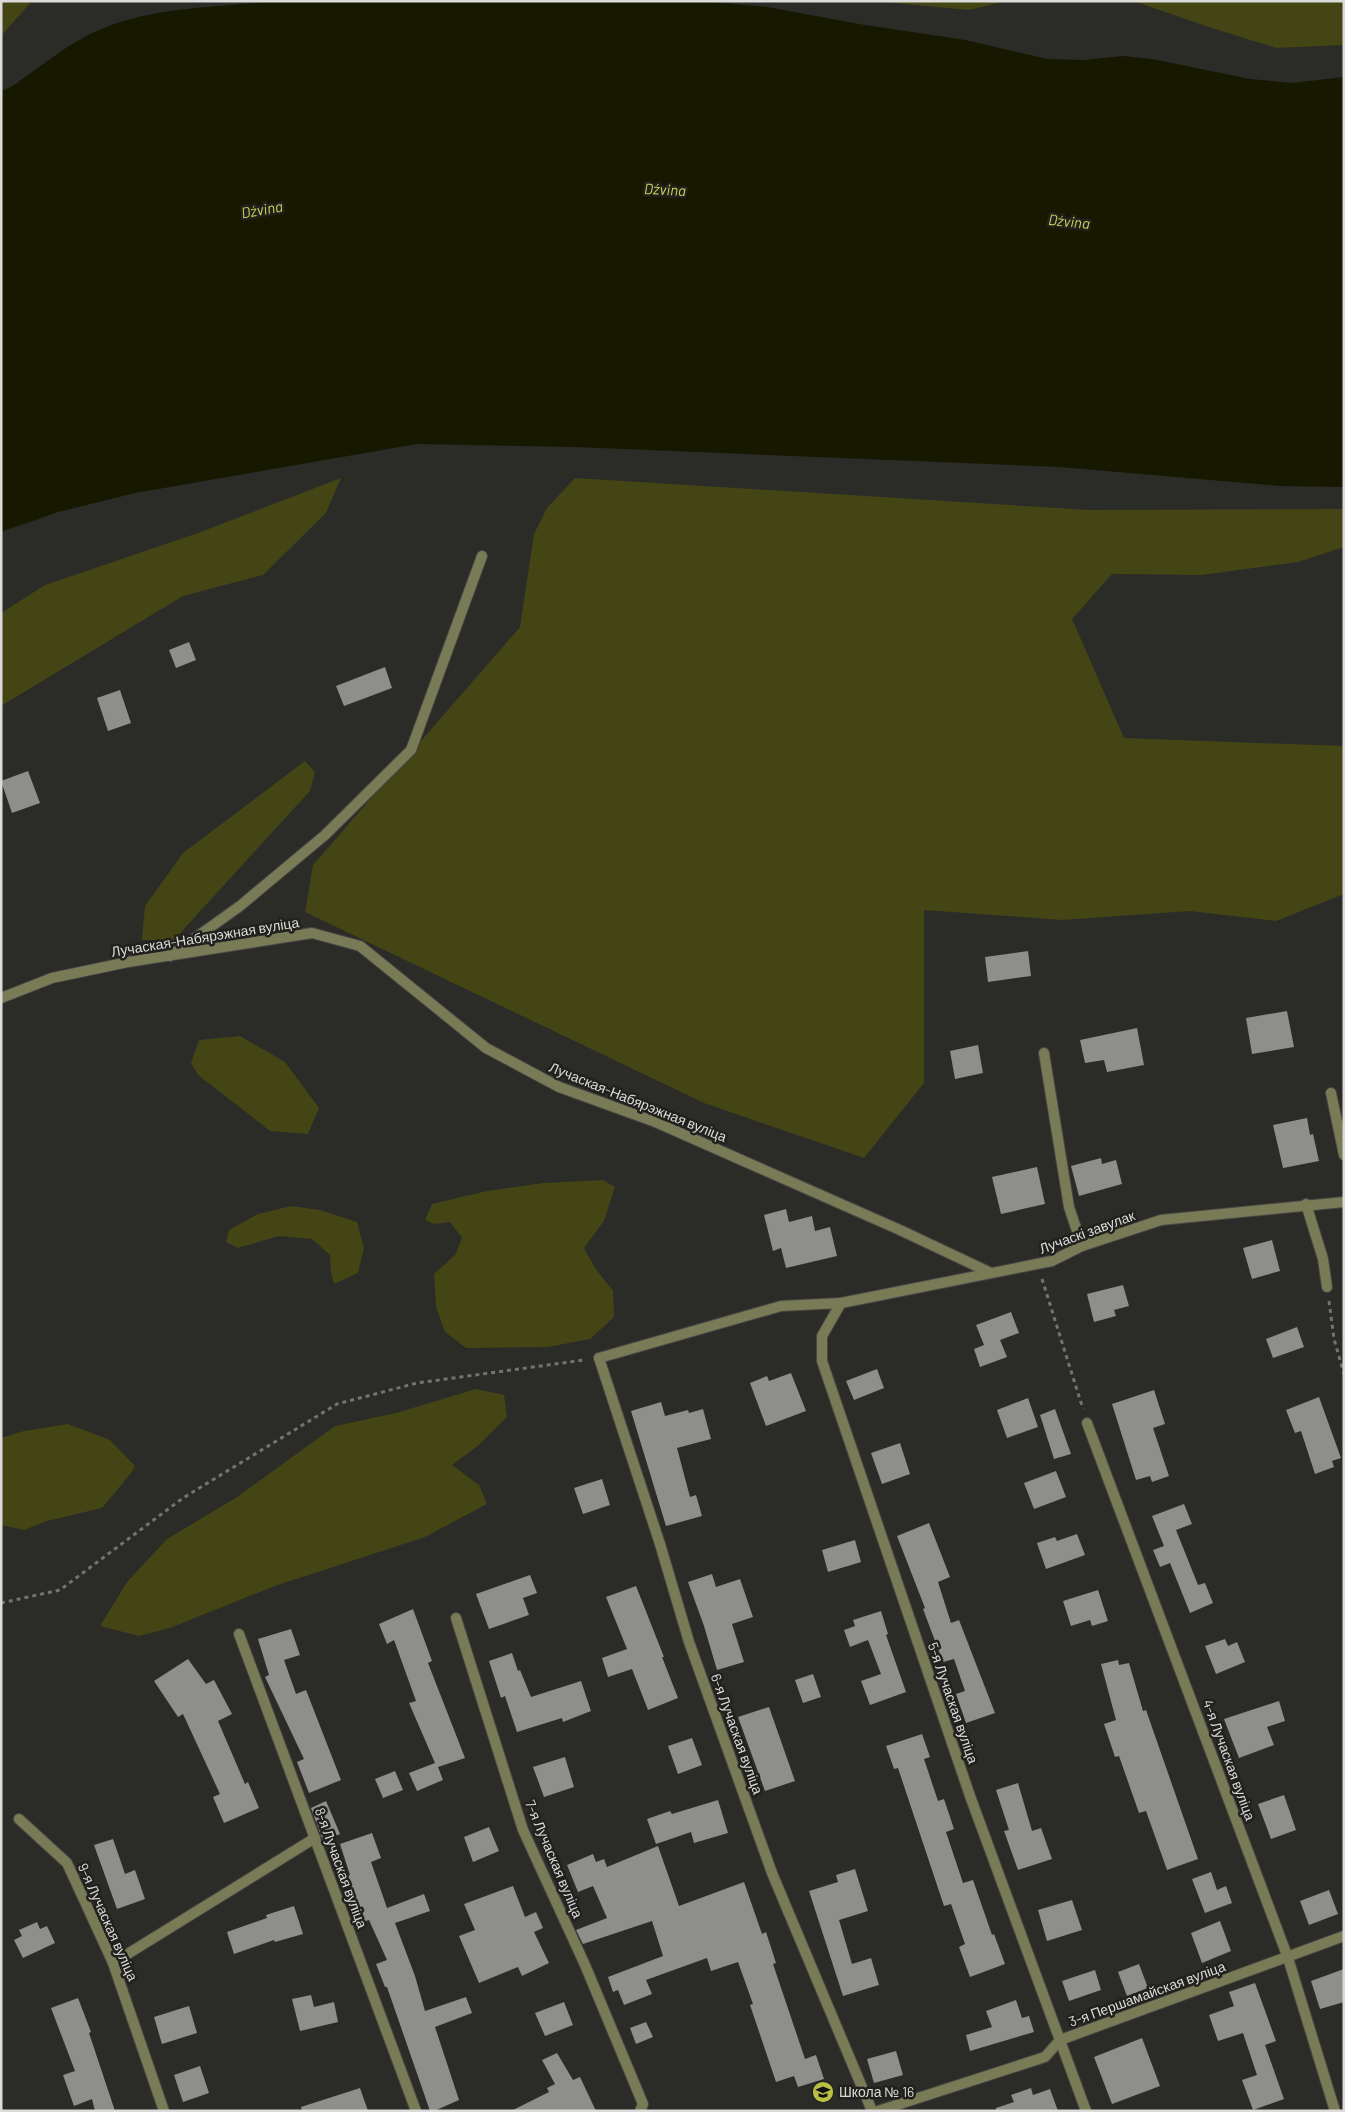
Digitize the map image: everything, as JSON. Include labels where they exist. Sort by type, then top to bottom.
[{"type":"street","points":[[170,956],[240,906],[325,835],[411,750],[482,556]]},
{"type":"street","name":"Лучаская-Набярэжная вуліца","points":[[1,998],[52,978],[128,962],[312,933],[360,946],[486,1048],[559,1087],[654,1121],[900,1230],[991,1273]]},
{"type":"street","points":[[1044,1053],[1069,1207],[1082,1246]]},
{"type":"street","points":[[1331,1094],[1344,1155]]},
{"type":"street","name":"Лучаскі завулак","points":[[599,1358],[781,1306],[841,1303],[1052,1261],[1082,1246],[1160,1220],[1306,1204],[1344,1202]]},
{"type":"street","points":[[1306,1204],[1323,1260],[1327,1287]]},
{"type":"street","name":"5-я Лучаская вуліца","points":[[841,1303],[822,1336],[822,1361],[970,1796],[1086,2111]]},
{"type":"street","name":"6-я Лучаская вуліца","points":[[599,1358],[660,1544],[689,1642],[772,1873],[872,2111]]},
{"type":"street","name":"4-я Лучаская вуліца","points":[[1087,1423],[1288,1958],[1336,2111]]},
{"type":"street","name":"7-я Лучаская вуліца","points":[[456,1618],[523,1830],[585,1965],[641,2107]]},
{"type":"street","name":"8-я Лучаская вуліца","points":[[239,1634],[416,2111]]},
{"type":"street","name":"9-я Лучаская вуліца","points":[[19,1819],[67,1863],[114,1963],[164,2111]]},
{"type":"street","points":[[114,1963],[315,1838]]},
{"type":"street","name":"3-я Першамайская вуліца","points":[[878,2111],[1045,2057],[1060,2040],[1344,1936]]},
{"type":"path","points":[[1037,1264],[1087,1423]]},
{"type":"path","points":[[1327,1287],[1334,1339],[1344,1374]]},
{"type":"path","points":[[1,1603],[60,1590],[183,1498],[337,1404],[417,1383],[599,1358]]},
{"type":"shaded area","points":[[1,1],[32,1],[1,36]]},
{"type":"shaded area","points":[[873,1],[1006,1],[969,10]]},
{"type":"shaded area","points":[[1133,1],[1344,1],[1344,45],[1276,48]]},
{"type":"shaded area","points":[[341,478],[326,513],[263,575],[183,596],[1,706],[1,613],[45,585],[198,533]]},
{"type":"shaded area","points":[[575,478],[1090,510],[1344,509],[1344,547],[1298,562],[1202,575],[1112,574],[1072,619],[1124,738],[1344,746],[1344,894],[1276,921],[1190,911],[1062,920],[924,910],[924,1083],[864,1158],[704,1103],[305,912],[313,865],[520,627],[534,534],[547,508]]},
{"type":"shaded area","points":[[305,761],[315,772],[310,791],[173,941],[142,940],[145,906],[183,853]]},
{"type":"shaded area","points":[[240,1036],[285,1062],[319,1108],[308,1134],[270,1131],[198,1075],[191,1063],[199,1040]]},
{"type":"shaded area","points":[[603,1180],[615,1187],[604,1221],[584,1248],[595,1268],[613,1291],[614,1317],[590,1339],[548,1347],[466,1348],[445,1332],[436,1307],[434,1274],[455,1255],[462,1238],[450,1222],[434,1224],[425,1220],[432,1204],[487,1191],[543,1183]]},
{"type":"shaded area","points":[[291,1206],[320,1210],[357,1222],[364,1248],[358,1273],[334,1284],[330,1255],[312,1239],[279,1236],[238,1248],[226,1242],[229,1230],[258,1214]]},
{"type":"shaded area","points":[[476,1389],[504,1395],[507,1417],[479,1445],[452,1465],[479,1485],[487,1504],[425,1537],[275,1586],[170,1628],[139,1636],[100,1626],[127,1582],[167,1539],[237,1497],[335,1426],[396,1413]]},
{"type":"shaded area","points":[[68,1424],[110,1440],[135,1466],[132,1472],[102,1508],[47,1521],[24,1530],[1,1525],[1,1438],[24,1431]]},
{"type":"water","name":"Dźvina","points":[[269,1],[703,1],[767,7],[859,24],[965,40],[1048,59],[1084,60],[1123,56],[1152,59],[1250,79],[1292,83],[1344,77],[1344,487],[1281,486],[1060,467],[575,447],[417,444],[135,493],[58,512],[1,532],[1,91],[11,87],[91,33],[123,21],[185,9]]},
{"type":"building","points":[[189,642],[196,660],[176,668],[169,650]]},
{"type":"building","points":[[385,667],[392,688],[344,706],[336,686]]},
{"type":"building","points":[[120,690],[131,723],[108,731],[97,698]]},
{"type":"building","points":[[28,771],[40,803],[12,813],[1,781]]},
{"type":"building","points":[[1028,951],[1031,976],[988,982],[985,957]]},
{"type":"building","points":[[1287,1011],[1294,1047],[1252,1054],[1246,1018]]},
{"type":"building","points":[[1137,1028],[1144,1065],[1107,1072],[1104,1060],[1085,1063],[1080,1040]]},
{"type":"building","points":[[978,1045],[983,1073],[955,1079],[950,1051]]},
{"type":"building","points":[[1307,1118],[1310,1135],[1313,1134],[1319,1161],[1283,1168],[1273,1125]]},
{"type":"building","points":[[1101,1158],[1102,1164],[1116,1160],[1122,1184],[1079,1196],[1071,1166]]},
{"type":"building","points":[[1037,1167],[1045,1204],[1001,1214],[992,1177]]},
{"type":"building","points":[[786,1209],[789,1222],[812,1216],[815,1231],[830,1227],[837,1256],[786,1268],[781,1248],[773,1251],[764,1215]]},
{"type":"building","points":[[1272,1240],[1280,1271],[1252,1279],[1243,1248]]},
{"type":"building","points":[[1123,1285],[1129,1306],[1114,1310],[1116,1316],[1094,1322],[1087,1294]]},
{"type":"building","points":[[1011,1312],[1019,1333],[1000,1340],[1007,1357],[980,1367],[974,1349],[984,1345],[976,1325]]},
{"type":"building","points":[[1297,1327],[1304,1347],[1273,1358],[1266,1339]]},
{"type":"building","points":[[877,1369],[884,1388],[854,1400],[846,1381]]},
{"type":"building","points":[[791,1373],[806,1411],[766,1426],[750,1383],[767,1376],[769,1381]]},
{"type":"building","points":[[1154,1390],[1165,1424],[1153,1428],[1169,1476],[1152,1482],[1150,1476],[1136,1480],[1112,1404]]},
{"type":"building","points":[[1319,1397],[1341,1458],[1332,1461],[1334,1467],[1315,1474],[1301,1431],[1295,1433],[1286,1410]]},
{"type":"building","points":[[1028,1398],[1038,1427],[1007,1438],[997,1410]]},
{"type":"building","points":[[661,1402],[665,1416],[688,1410],[689,1413],[703,1409],[711,1439],[677,1448],[690,1497],[696,1495],[702,1516],[666,1526],[631,1411]]},
{"type":"building","points":[[1055,1409],[1071,1454],[1054,1459],[1040,1415]]},
{"type":"building","points":[[900,1443],[910,1474],[882,1484],[871,1453]]},
{"type":"building","points":[[1056,1471],[1066,1497],[1034,1509],[1024,1483]]},
{"type":"building","points":[[602,1479],[610,1505],[583,1514],[574,1488]]},
{"type":"building","points":[[1184,1504],[1192,1524],[1176,1530],[1198,1585],[1205,1583],[1213,1603],[1190,1613],[1170,1563],[1160,1567],[1153,1550],[1164,1546],[1152,1516]]},
{"type":"building","points":[[929,1523],[950,1577],[938,1582],[951,1623],[959,1620],[995,1713],[966,1723],[956,1694],[965,1691],[954,1659],[943,1662],[923,1609],[925,1608],[897,1536]]},
{"type":"building","points":[[1077,1534],[1085,1555],[1046,1569],[1037,1543],[1055,1537],[1057,1541]]},
{"type":"building","points":[[855,1540],[861,1562],[828,1572],[822,1550]]},
{"type":"building","points":[[712,1574],[716,1587],[740,1579],[753,1617],[732,1624],[744,1662],[717,1670],[688,1582]]},
{"type":"building","points":[[530,1575],[537,1593],[523,1598],[529,1615],[489,1629],[476,1594]]},
{"type":"building","points":[[636,1586],[678,1698],[648,1710],[632,1669],[608,1677],[602,1658],[627,1649],[606,1597]]},
{"type":"building","points":[[1098,1590],[1108,1621],[1092,1626],[1090,1620],[1071,1626],[1063,1601]]},
{"type":"building","points":[[413,1609],[432,1661],[428,1663],[465,1758],[438,1767],[443,1780],[417,1791],[409,1773],[435,1763],[409,1703],[416,1701],[394,1640],[387,1644],[379,1624]]},
{"type":"building","points":[[881,1611],[888,1634],[886,1635],[906,1692],[870,1705],[861,1681],[881,1674],[868,1640],[850,1647],[844,1630],[855,1626],[853,1620]]},
{"type":"building","points":[[291,1629],[300,1655],[284,1660],[296,1694],[306,1690],[341,1780],[309,1793],[297,1762],[304,1759],[265,1677],[269,1675],[258,1639]]},
{"type":"building","points":[[1225,1639],[1228,1646],[1237,1642],[1245,1662],[1216,1674],[1205,1646]]},
{"type":"building","points":[[512,1653],[518,1671],[520,1670],[531,1697],[581,1681],[591,1711],[563,1722],[562,1718],[517,1732],[505,1696],[501,1698],[489,1661]]},
{"type":"building","points":[[188,1659],[206,1684],[214,1680],[232,1714],[218,1721],[245,1784],[248,1782],[259,1808],[224,1823],[213,1797],[220,1794],[183,1714],[178,1717],[154,1681]]},
{"type":"building","points":[[1118,1660],[1119,1665],[1129,1663],[1143,1711],[1146,1710],[1198,1859],[1167,1870],[1146,1811],[1139,1813],[1119,1756],[1115,1757],[1104,1724],[1116,1720],[1101,1664]]},
{"type":"building","points":[[813,1674],[821,1697],[803,1703],[795,1680]]},
{"type":"building","points":[[1279,1701],[1285,1721],[1267,1727],[1274,1745],[1239,1758],[1224,1719]]},
{"type":"building","points":[[769,1707],[795,1781],[765,1791],[738,1717]]},
{"type":"building","points":[[922,1734],[930,1757],[924,1759],[938,1801],[944,1799],[954,1829],[946,1832],[963,1883],[973,1880],[992,1935],[994,1934],[1005,1964],[970,1977],[959,1947],[965,1944],[951,1904],[944,1906],[898,1768],[894,1769],[886,1746]]},
{"type":"building","points":[[692,1738],[702,1765],[678,1774],[668,1746]]},
{"type":"building","points":[[565,1757],[574,1787],[544,1797],[533,1767]]},
{"type":"building","points":[[395,1771],[403,1790],[383,1798],[375,1779]]},
{"type":"building","points":[[1018,1783],[1032,1831],[1041,1828],[1052,1859],[1018,1870],[1004,1831],[1009,1830],[996,1790]]},
{"type":"building","points":[[1284,1795],[1296,1830],[1271,1839],[1258,1804]]},
{"type":"building","points":[[718,1800],[728,1833],[694,1843],[691,1832],[656,1844],[647,1819],[670,1811],[672,1814]]},
{"type":"building","points":[[326,1801],[340,1834],[323,1841],[311,1808]]},
{"type":"building","points":[[489,1827],[499,1851],[473,1862],[464,1837]]},
{"type":"building","points":[[372,1833],[381,1858],[371,1862],[387,1908],[424,1894],[430,1911],[395,1923],[415,1976],[425,2011],[466,1997],[472,2013],[435,2027],[459,2100],[434,2111],[430,2111],[387,1987],[385,1987],[376,1964],[387,1960],[369,1920],[362,1922],[346,1876],[350,1875],[340,1844]]},
{"type":"building","points":[[113,1839],[125,1874],[135,1870],[145,1899],[117,1909],[94,1845]]},
{"type":"building","points":[[658,1846],[679,1906],[744,1882],[762,1934],[766,1932],[776,1963],[773,1964],[805,2059],[816,2055],[824,2079],[798,2087],[794,2076],[776,2082],[750,2005],[753,2004],[738,1962],[711,1971],[707,1958],[646,1980],[652,1994],[624,2005],[618,1990],[613,1992],[608,1977],[663,1956],[652,1921],[583,1944],[576,1930],[607,1918],[593,1886],[578,1892],[567,1865],[593,1854],[596,1862],[604,1859],[607,1867]]},
{"type":"building","points":[[855,1869],[868,1911],[839,1920],[852,1964],[871,1958],[879,1985],[843,1996],[809,1891],[838,1882],[836,1875]]},
{"type":"building","points":[[1211,1872],[1217,1890],[1226,1886],[1232,1903],[1205,1913],[1192,1879]]},
{"type":"building","points":[[513,1886],[525,1917],[536,1912],[543,1928],[534,1932],[549,1963],[522,1976],[518,1967],[479,1983],[459,1936],[475,1930],[464,1904]]},
{"type":"building","points":[[1329,1890],[1338,1914],[1309,1925],[1300,1901]]},
{"type":"building","points":[[1072,1900],[1082,1930],[1047,1941],[1038,1910]]},
{"type":"building","points":[[294,1906],[303,1934],[275,1942],[274,1940],[234,1954],[227,1932],[267,1918],[266,1915]]},
{"type":"building","points":[[1220,1921],[1231,1951],[1202,1963],[1191,1933]]},
{"type":"building","points":[[37,1922],[40,1929],[47,1926],[55,1943],[23,1958],[14,1940],[22,1936],[19,1930]]},
{"type":"building","points":[[1139,1964],[1148,1988],[1127,1996],[1118,1972]]},
{"type":"building","points":[[1344,1969],[1344,2002],[1320,2009],[1311,1981]]},
{"type":"building","points":[[1095,1970],[1101,1990],[1069,2001],[1062,1981]]},
{"type":"building","points":[[1255,1983],[1276,2041],[1265,2045],[1284,2099],[1253,2110],[1242,2080],[1257,2075],[1243,2033],[1218,2041],[1209,2015],[1234,2006],[1229,1992]]},
{"type":"building","points":[[311,1995],[314,2007],[334,2002],[338,2022],[300,2031],[292,1999]]},
{"type":"building","points":[[78,1998],[91,2032],[89,2033],[115,2111],[95,2111],[92,2099],[74,2106],[63,2075],[75,2071],[51,2008]]},
{"type":"building","points":[[1016,2000],[1022,2018],[1029,2016],[1034,2032],[970,2051],[966,2035],[992,2027],[986,2011]]},
{"type":"building","points":[[564,2002],[573,2025],[545,2036],[535,2013]]},
{"type":"building","points":[[189,2006],[197,2033],[162,2044],[154,2017]]},
{"type":"building","points":[[646,2022],[653,2037],[636,2044],[630,2028]]},
{"type":"building","points":[[1142,2038],[1160,2086],[1112,2104],[1094,2057]]},
{"type":"building","points":[[896,2051],[903,2075],[874,2083],[867,2059]]},
{"type":"building","points":[[557,2053],[573,2080],[580,2077],[596,2111],[511,2111],[549,2092],[547,2088],[555,2084],[542,2060]]},
{"type":"building","points":[[200,2066],[209,2093],[183,2102],[174,2075]]},
{"type":"building","points":[[360,2088],[368,2111],[302,2111],[301,2107]]},
{"type":"building","points":[[1031,2088],[1033,2095],[1050,2089],[1058,2111],[996,2111],[996,2108],[1014,2102],[1011,2095]]},
{"type":"place","name":"Школа № 16","points":[[823,2092]]}]
